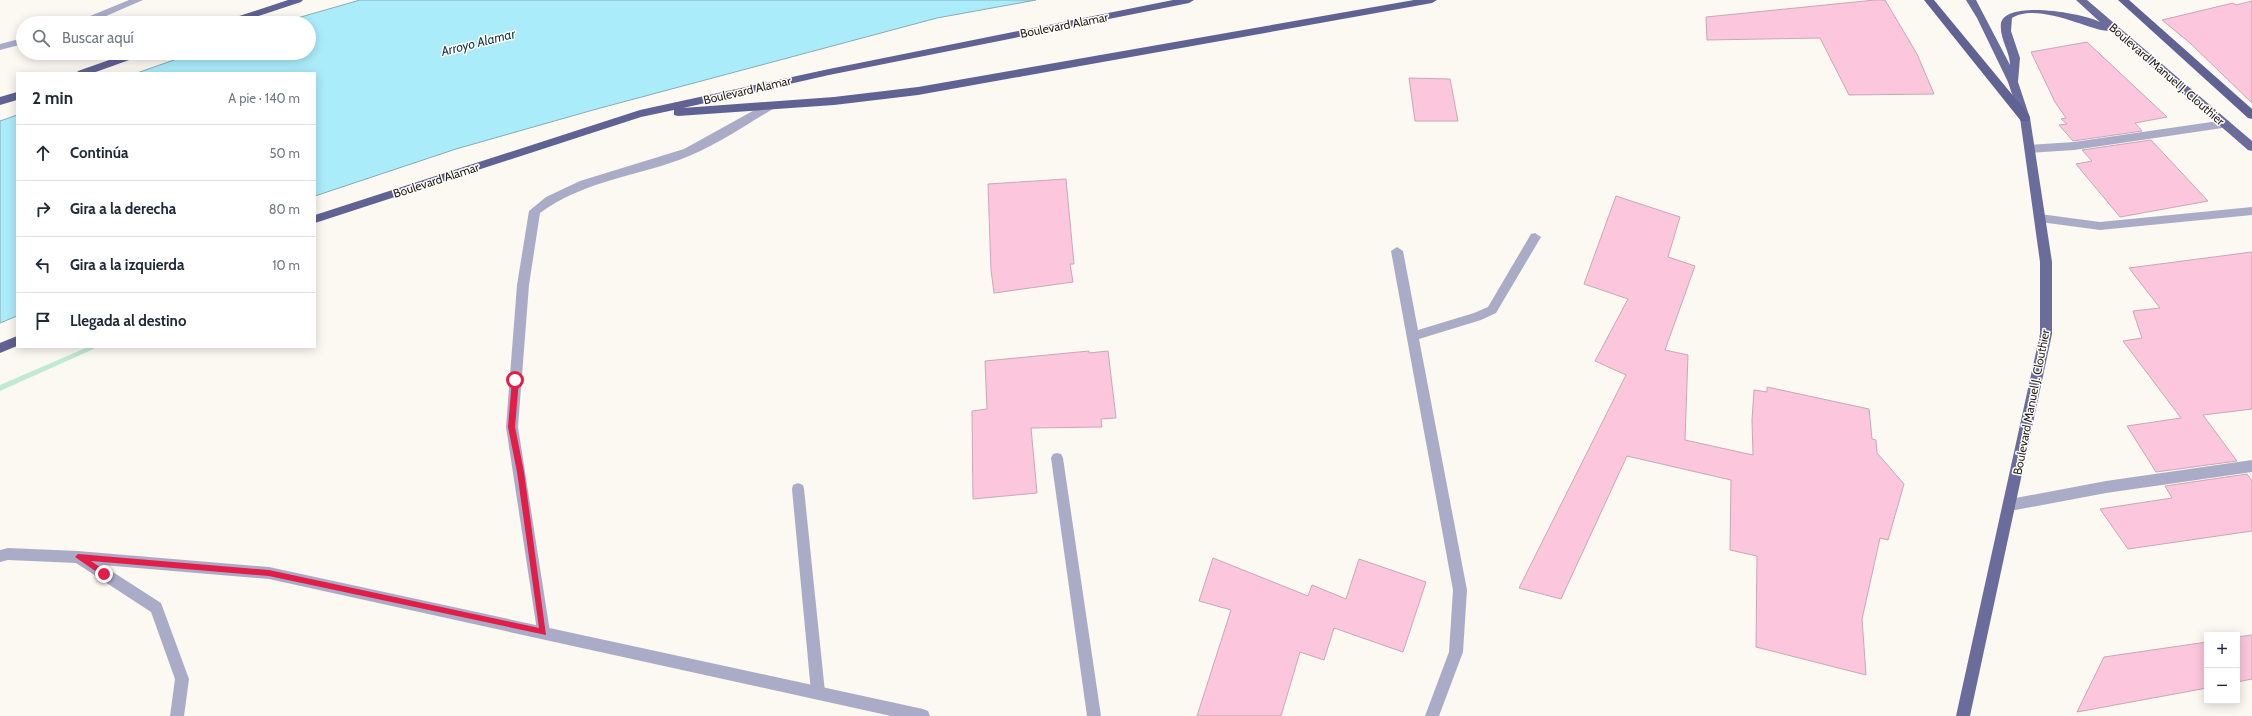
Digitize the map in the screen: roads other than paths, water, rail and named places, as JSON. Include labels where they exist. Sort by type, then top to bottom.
[{"type":"highway","points":[[249,16],[298,0]]},
{"type":"highway","name":"Boulevard Alamar","points":[[316,219],[640,114],[829,72],[1189,0]]},
{"type":"highway","points":[[640,114],[769,106],[918,91],[1432,0]]},
{"type":"highway","points":[[1929,0],[2025,118]]},
{"type":"highway","points":[[2123,0],[2252,116]]},
{"type":"highway","points":[[85,72],[119,60]]},
{"type":"highway","points":[[0,102],[16,96]]},
{"type":"highway","points":[[0,348],[16,341]]},
{"type":"main road","name":"Boulevard Manuel J. Clouthier","points":[[1963,716],[2046,334],[2046,262],[2025,118],[2013,82],[1982,18],[1971,0]]},
{"type":"main road","name":"Boulevard Manuel J. Clouthier","points":[[2081,0],[2252,147]]},
{"type":"main road","points":[[2013,82],[2014,56],[2006,23],[2009,14],[2019,8],[2033,4],[2053,6],[2073,12],[2128,41]]},
{"type":"street","points":[[98,16],[138,0]]},
{"type":"street","points":[[0,47],[16,43]]},
{"type":"street","points":[[543,632],[512,427],[523,285],[535,211],[548,199],[569,189],[676,157],[701,146],[769,106]]},
{"type":"street","points":[[2030,149],[2074,146],[2224,124]]},
{"type":"street","points":[[2040,218],[2100,226],[2252,212]]},
{"type":"street","points":[[1413,336],[1477,317],[1492,310],[1535,237]]},
{"type":"street","points":[[1397,251],[1460,590],[1456,652],[1432,716]]},
{"type":"street","points":[[1057,458],[1094,716]]},
{"type":"street","points":[[2010,505],[2106,487],[2252,466]]},
{"type":"street","points":[[798,489],[818,692]]},
{"type":"street","points":[[0,556],[8,554],[78,557],[269,573],[923,716]]},
{"type":"street","points":[[78,557],[156,608],[182,679],[177,716]]},
{"type":"water","name":"Arroyo Alamar","points":[[360,0],[1036,0],[937,18],[593,110],[456,149],[316,196],[316,72],[140,72],[174,60],[316,60],[316,16],[304,16]]},
{"type":"water","points":[[16,115],[16,316],[0,323],[0,121]]}]
